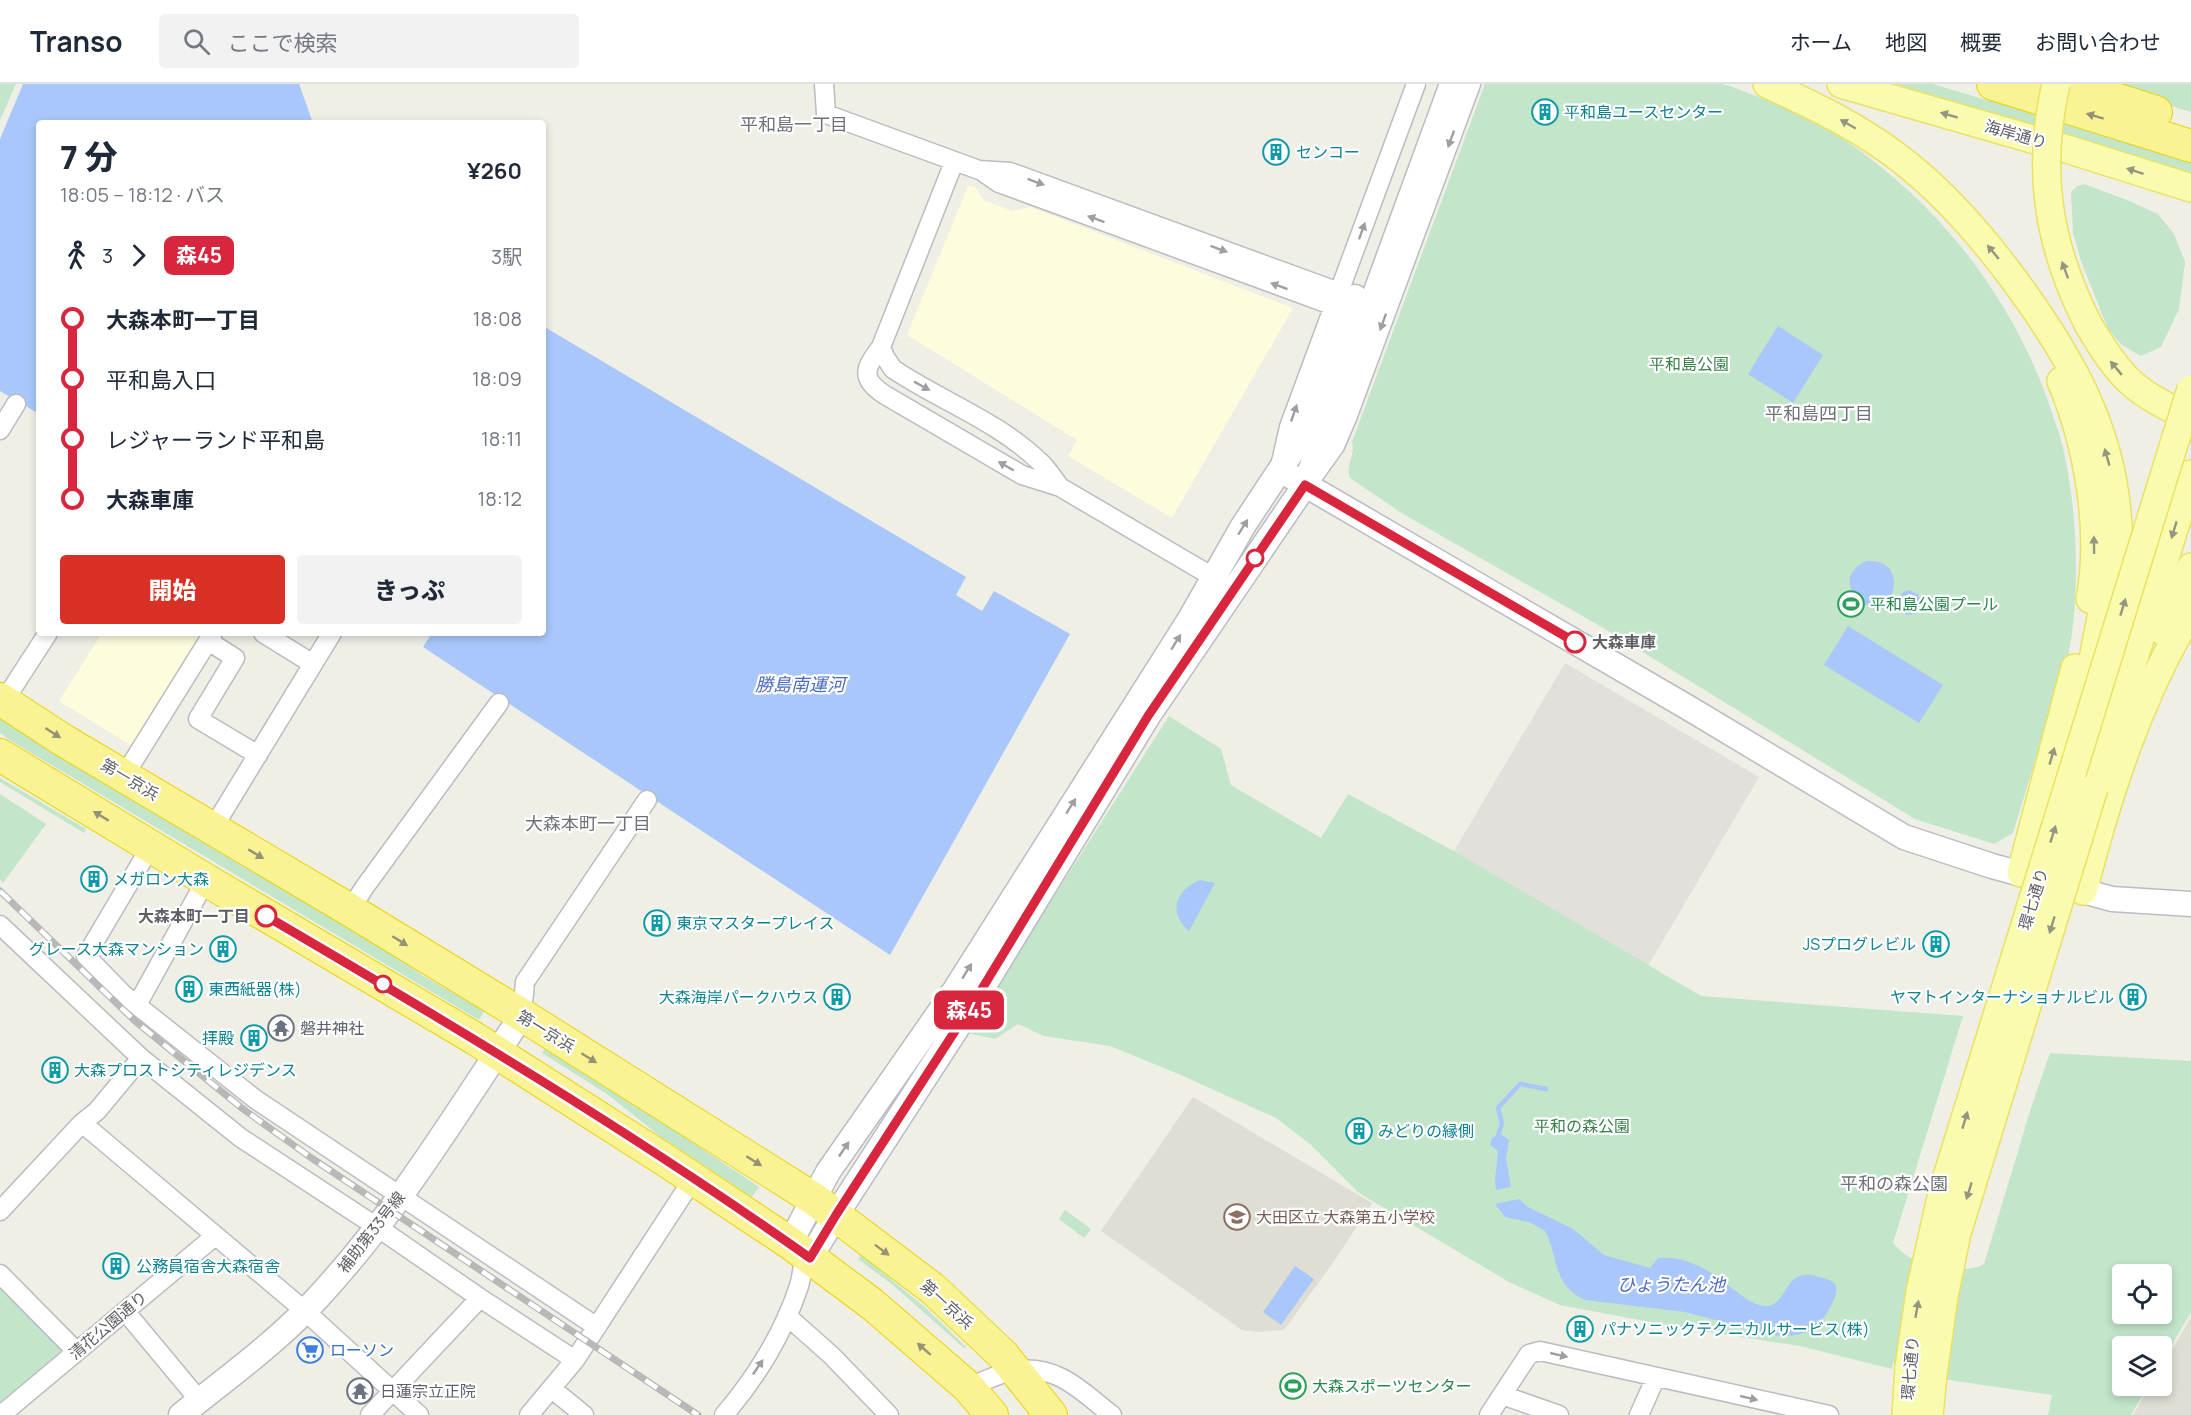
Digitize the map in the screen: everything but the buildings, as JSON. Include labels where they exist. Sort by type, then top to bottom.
[{"type":"highway","points":[[1993,84],[2191,146]]},
{"type":"highway","points":[[2068,84],[2191,123]]},
{"type":"highway","name":"第一京浜","points":[[2,700],[63,740],[350,910],[825,1207],[933,1289],[1016,1370],[1051,1415]]},
{"type":"highway","points":[[0,755],[497,1052],[594,1113],[802,1252],[872,1304],[968,1387],[992,1415]]},
{"type":"main road","points":[[1767,84],[1862,132],[1909,165],[1931,185],[1975,231],[2020,287],[2060,345],[2076,373],[2089,404],[2110,469],[2116,515],[2116,546],[2096,637],[2082,784]]},
{"type":"main road","name":"海岸通り","points":[[1840,84],[2070,150],[2191,189]]},
{"type":"main road","points":[[2056,84],[2051,106],[2046,156],[2049,208],[2054,237],[2062,262],[2088,324],[2114,366],[2127,380],[2157,402],[2191,417]]},
{"type":"main road","points":[[2020,287],[2064,387],[2076,424],[2092,504],[2095,548],[2092,588],[2084,632],[2021,873]]},
{"type":"main road","name":"環七通り","points":[[1906,1415],[1944,1296],[1957,1233],[2191,389]]},
{"type":"main road","name":"環七通り","points":[[2082,784],[2191,474]]},
{"type":"main road","points":[[2082,784],[2191,567]]},
{"type":"main road","points":[[2083,891],[2133,728],[2164,658],[2191,611]]},
{"type":"main road","name":"環七通り","points":[[1921,1371],[1929,1415]]},
{"type":"street","points":[[824,84],[826,114],[979,170],[999,183],[1336,299]]},
{"type":"street","points":[[1280,470],[1289,427],[1416,84]]},
{"type":"street","points":[[1305,485],[1434,84]]},
{"type":"street","points":[[825,1207],[828,1172],[955,990],[1190,619],[1213,577],[1305,432],[1452,84]]},
{"type":"street","points":[[724,1415],[760,1367],[787,1316],[800,1284],[802,1252],[825,1207],[977,997],[1148,716],[1305,485],[1335,446],[1471,84]]},
{"type":"street","points":[[954,162],[881,347],[867,365],[866,373],[876,389],[1022,475],[1060,487],[1234,589]]},
{"type":"street","points":[[881,347],[893,369],[978,417],[1004,435],[1040,462],[1060,487]]},
{"type":"street","points":[[0,430],[16,404]]},
{"type":"street","points":[[1280,470],[1687,707],[1904,837],[1992,866],[2112,899],[2191,904]]},
{"type":"street","points":[[2,700],[46,636]]},
{"type":"street","points":[[267,636],[313,664]]},
{"type":"street","points":[[213,828],[330,636]]},
{"type":"street","points":[[124,776],[210,637],[235,658],[198,719],[258,755]]},
{"type":"street","points":[[350,910],[499,704]]},
{"type":"street","points":[[522,1016],[525,982],[647,800]]},
{"type":"street","points":[[151,846],[86,956],[137,1005],[255,1098],[597,1327]]},
{"type":"street","points":[[137,1005],[206,880]]},
{"type":"street","points":[[2,931],[141,1058],[242,1138],[575,1360]]},
{"type":"street","name":"補助第33号線","points":[[190,1408],[305,1311],[377,1227],[522,1016]]},
{"type":"street","points":[[0,1211],[82,1123],[97,1111],[141,1058]]},
{"type":"street","points":[[82,1123],[305,1311],[419,1415]]},
{"type":"street","points":[[530,1415],[575,1360],[693,1179]]},
{"type":"street","name":"清花公園通り","points":[[1,1415],[215,1236]]},
{"type":"street","points":[[0,1274],[76,1351]]},
{"type":"street","points":[[370,1415],[480,1298]]},
{"type":"street","points":[[125,1311],[190,1408]]},
{"type":"street","points":[[787,1316],[831,1355],[889,1415]]},
{"type":"street","points":[[1489,1415],[1529,1354],[1540,1351],[1656,1377],[1785,1411],[1829,1415]]},
{"type":"street","points":[[968,1387],[1016,1370],[1050,1372],[1061,1376],[1112,1415]]},
{"type":"street","points":[[1639,1415],[1656,1377]]},
{"type":"street","points":[[552,1389],[585,1415]]},
{"type":"street","points":[[1502,1395],[1559,1415]]},
{"type":"shaded area","points":[[968,186],[975,187],[984,200],[1012,211],[1030,207],[1293,308],[1172,518],[1068,456],[1077,440],[907,335]]},
{"type":"shaded area","points":[[100,636],[205,636],[135,748],[59,701]]},
{"type":"shaded area","points":[[1565,663],[1759,777],[1648,966],[1454,851]]},
{"type":"shaded area","name":"大田区立 大森第五小学校","points":[[1193,1097],[1372,1203],[1337,1257],[1283,1330],[1257,1332],[1242,1330],[1101,1231]]},
{"type":"shaded area","points":[[2191,1317],[2191,1415],[2133,1415],[2144,1396],[2172,1396],[2172,1350]]},
{"type":"green space","points":[[0,84],[16,84],[0,120]]},
{"type":"green space","name":"平和島公園","points":[[1485,84],[1722,84],[1770,101],[1834,133],[1904,186],[1963,249],[1989,284],[2012,321],[2048,401],[2064,451],[2072,497],[2075,537],[2074,616],[2065,672],[2040,763],[2035,761],[2013,833],[1994,844],[1915,819],[1600,626],[1403,514],[1350,478],[1352,442]]},
{"type":"green space","points":[[1895,84],[1933,84],[1989,101],[2017,100],[2191,153],[2191,173]]},
{"type":"green space","points":[[2102,84],[2191,84],[2191,112]]},
{"type":"green space","points":[[2084,184],[2158,214],[2174,234],[2185,262],[2179,309],[2161,347],[2141,356],[2122,345],[2108,329],[2081,261],[2073,233],[2071,192],[2077,186]]},
{"type":"green space","points":[[0,714],[54,751],[369,939],[422,975],[484,1011],[479,1020],[8,739],[0,733]]},
{"type":"green space","name":"平和の森公園","points":[[1169,716],[1221,749],[1231,785],[1321,838],[1348,794],[1454,851],[1701,996],[1963,1016],[1893,1243],[1906,1255],[1919,1261],[1958,1269],[1968,1269],[1984,1264],[2050,1053],[2191,1061],[2191,1312],[2172,1345],[2172,1336],[2112,1336],[2112,1396],[2142,1396],[2131,1415],[2048,1415],[2052,1395],[1949,1380],[1893,1362],[1892,1369],[1800,1346],[1671,1326],[1560,1305],[1509,1282],[1359,1193],[1310,1144],[1276,1118],[1110,1046],[1044,1036],[1018,1024],[995,1039],[967,1033]]},
{"type":"green space","points":[[0,778],[86,829],[84,833],[0,782]]},
{"type":"green space","points":[[0,794],[46,824],[3,883],[0,879]]},
{"type":"green space","points":[[547,1045],[759,1187],[752,1197],[661,1137],[607,1094],[542,1053]]},
{"type":"green space","points":[[1065,1210],[1091,1229],[1084,1238],[1059,1219]]},
{"type":"green space","points":[[861,1255],[925,1307],[966,1347],[964,1348],[894,1286],[858,1259]]},
{"type":"green space","points":[[0,1286],[64,1352],[0,1406]]},
{"type":"water","points":[[23,84],[299,84],[312,120],[36,120],[36,412],[0,391],[0,139]]},
{"type":"water","points":[[1778,326],[1823,355],[1793,403],[1748,374]]},
{"type":"water","name":"勝島南運河","points":[[546,328],[966,577],[956,595],[982,611],[994,591],[1070,634],[890,955],[423,647],[430,636],[546,636]]},
{"type":"water","points":[[1867,561],[1882,563],[1892,573],[1894,583],[1892,597],[1899,598],[1902,593],[1909,590],[1918,594],[1920,601],[1917,613],[1906,614],[1898,607],[1880,603],[1867,605],[1854,595],[1851,589],[1851,576],[1859,565]]},
{"type":"water","points":[[1848,626],[1943,685],[1919,723],[1824,665]]},
{"type":"water","points":[[1200,880],[1215,883],[1189,931],[1178,916],[1177,902],[1185,890]]},
{"type":"water","points":[[1501,1134],[1509,1140],[1506,1158],[1511,1187],[1496,1190],[1498,1151],[1490,1145],[1492,1138]]},
{"type":"water","name":"ひょうたん池","points":[[1519,1199],[1528,1207],[1573,1229],[1604,1255],[1650,1268],[1658,1258],[1689,1262],[1708,1271],[1756,1304],[1772,1305],[1791,1282],[1805,1275],[1816,1276],[1834,1283],[1836,1293],[1834,1300],[1817,1326],[1803,1333],[1788,1336],[1772,1335],[1685,1312],[1585,1300],[1574,1294],[1561,1279],[1545,1231],[1529,1222],[1505,1217],[1495,1204]]},
{"type":"water","points":[[1295,1266],[1314,1279],[1281,1325],[1263,1312]]},
{"type":"waterway","points":[[1499,1141],[1498,1136],[1502,1123],[1498,1108],[1520,1084],[1546,1089]]},
{"type":"railway","points":[[0,891],[135,1021],[243,1109],[310,1157],[698,1415]]},
{"type":"bus line","name":"森45","points":[[266,916],[474,1038],[594,1113],[810,1258],[977,997],[1148,716],[1305,485],[1575,642]]},
{"type":"place","name":"平和島ユースセンター","points":[[1545,112]]},
{"type":"place","name":"センコー","points":[[1276,152]]},
{"type":"place","name":"平和島公園プール","points":[[1851,604]]},
{"type":"place","name":"大森車庫","points":[[1575,642]]},
{"type":"place","name":"メガロン大森","points":[[94,879]]},
{"type":"place","name":"大森本町一丁目","points":[[266,916]]},
{"type":"place","name":"東京マスタープレイス","points":[[657,923]]},
{"type":"place","name":"JSプログレビル","points":[[1936,944]]},
{"type":"place","name":"グレース大森マンション","points":[[223,949]]},
{"type":"place","name":"東西紙器(株)","points":[[189,989]]},
{"type":"place","name":"大森海岸パークハウス","points":[[837,997]]},
{"type":"place","name":"ヤマトインターナショナルビル","points":[[2133,997]]},
{"type":"place","name":"磐井神社","points":[[281,1028]]},
{"type":"place","name":"拝殿","points":[[254,1038]]},
{"type":"place","name":"大森プロストシティレジデンス","points":[[55,1070]]},
{"type":"place","name":"みどりの縁側","points":[[1359,1131]]},
{"type":"place","name":"大田区立 大森第五小学校","points":[[1237,1217]]},
{"type":"place","name":"公務員宿舎大森宿舎","points":[[116,1266]]},
{"type":"place","name":"パナソニックテクニカルサービス(株)","points":[[1580,1329]]},
{"type":"place","name":"ローソン","points":[[310,1350]]},
{"type":"place","name":"大森スポーツセンター","points":[[1293,1386]]},
{"type":"place","name":"日蓮宗立正院","points":[[360,1391]]},
{"type":"district","name":"平和島一丁目","points":[[794,124]]},
{"type":"district","name":"平和島四丁目","points":[[1819,413]]},
{"type":"district","name":"大森本町一丁目","points":[[588,823]]},
{"type":"district","name":"平和の森公園","points":[[1894,1183]]}]
